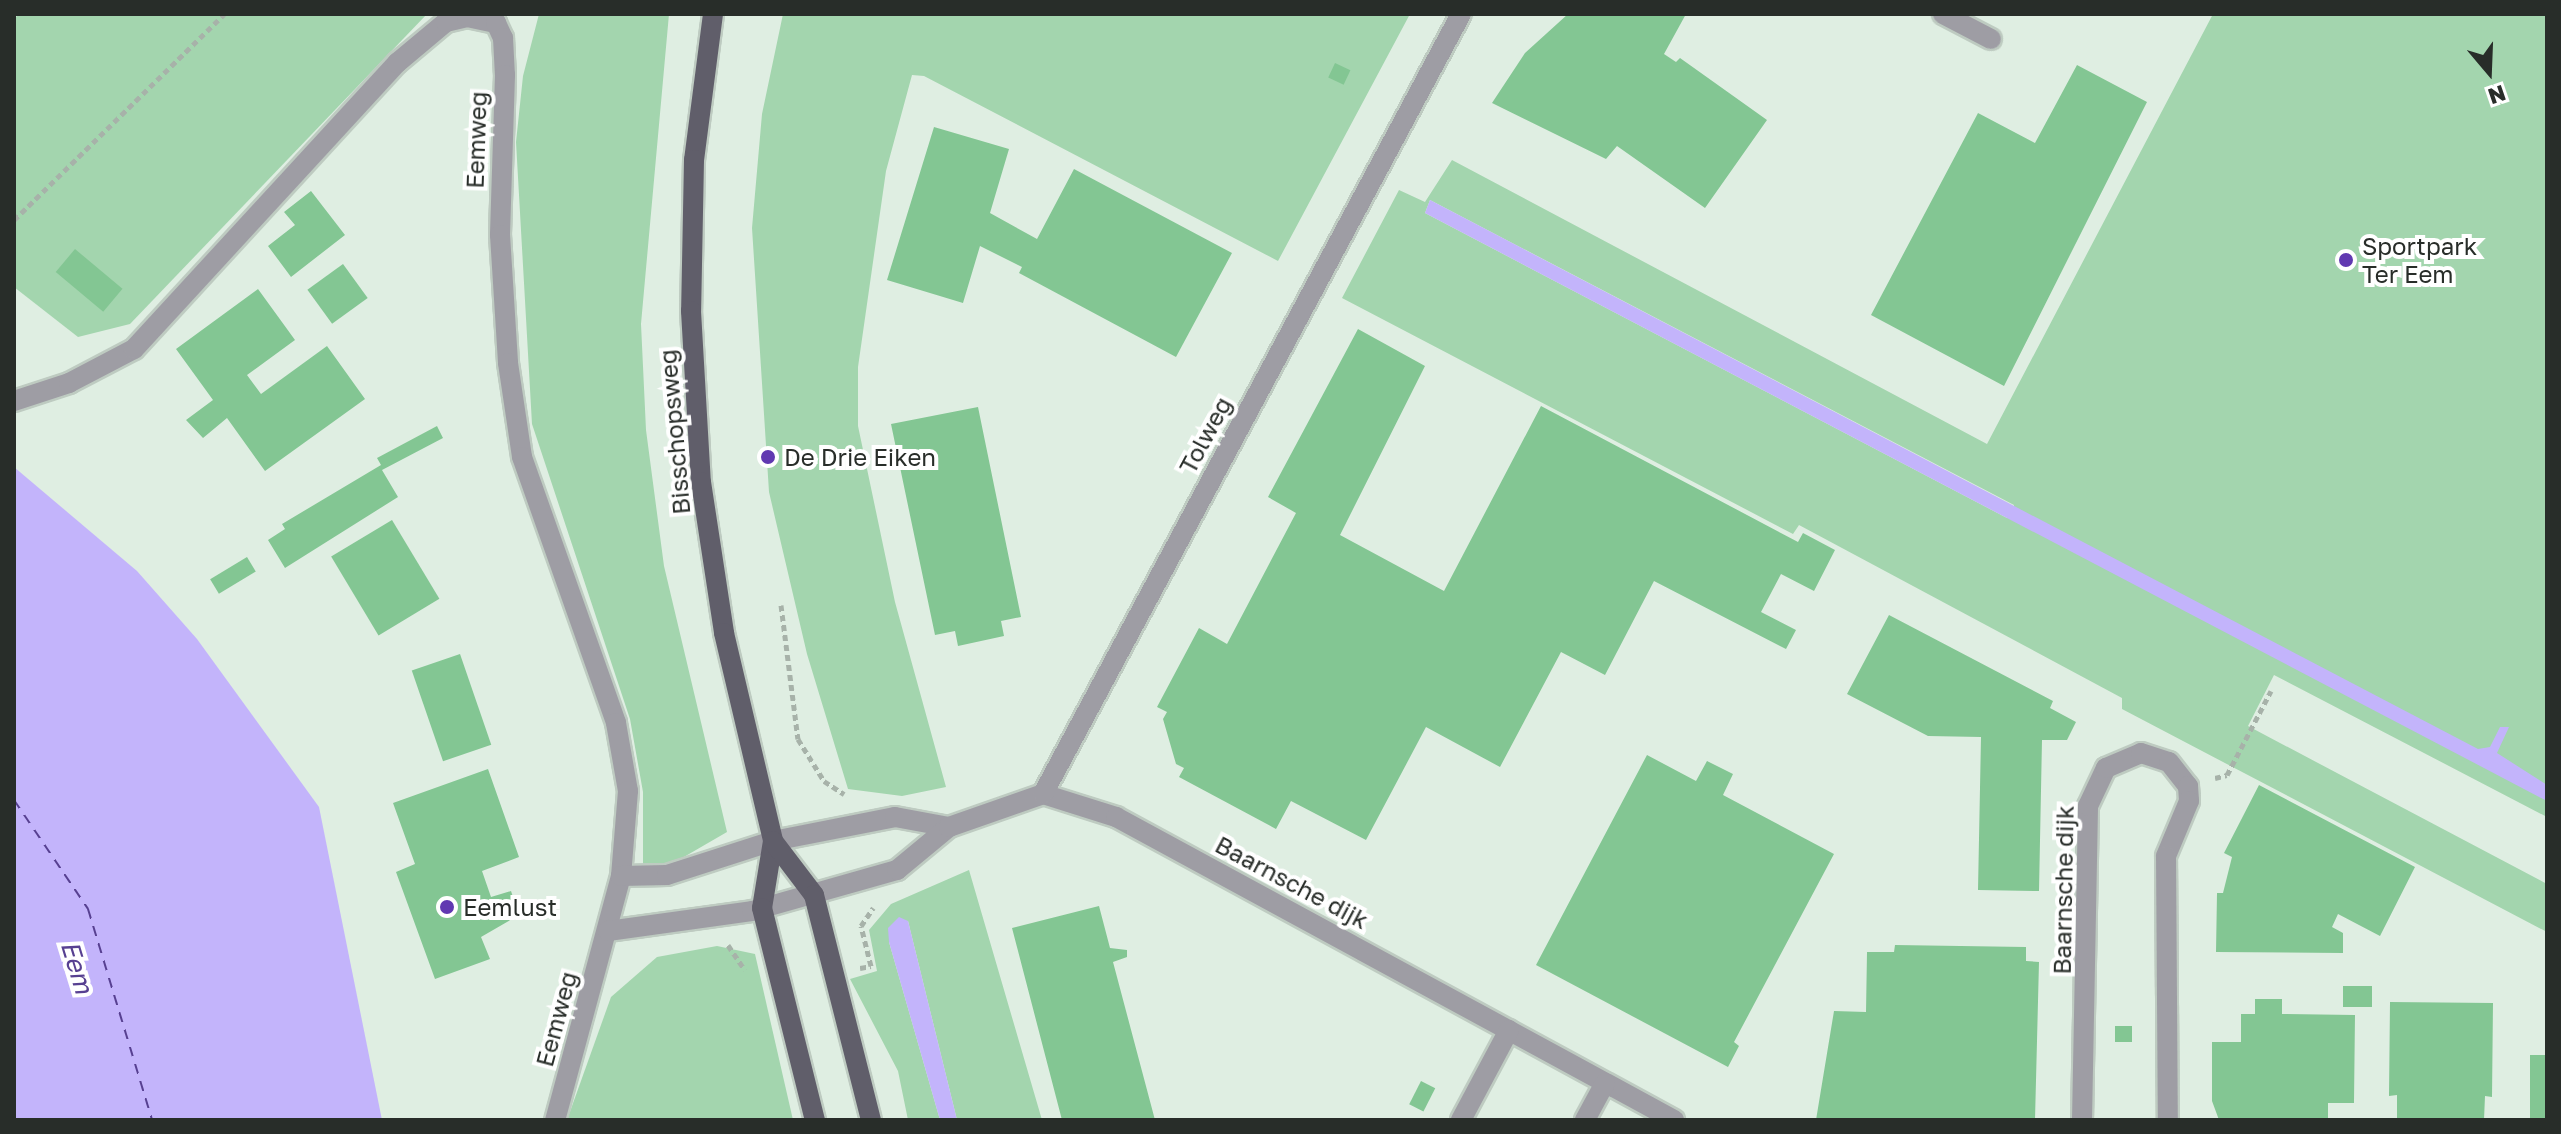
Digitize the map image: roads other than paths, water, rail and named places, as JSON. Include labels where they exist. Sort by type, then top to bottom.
[{"type":"main road","name":"Bisschopsweg","points":[[713,14],[694,160],[691,311],[701,482],[724,633],[773,841],[762,908],[815,1120]]},
{"type":"main road","name":"Bisschopsweg","points":[[773,841],[814,895],[871,1120]]},
{"type":"street","name":"Tolweg","points":[[1043,794],[1461,14]]},
{"type":"street","points":[[1943,14],[1991,39]]},
{"type":"street","name":"Eemweg","points":[[14,401],[69,383],[134,349],[397,63],[446,22],[467,17],[496,23],[504,63],[500,235],[508,363],[529,489],[616,723],[628,791],[621,876],[555,1120]]},
{"type":"street","name":"Baarnsche dijk","points":[[2082,1120],[2093,784],[2121,757],[2141,753],[2169,762],[2188,786],[2189,801],[2166,856],[2168,1120]]},
{"type":"street","points":[[608,931],[709,919],[762,908],[897,870],[949,827],[1043,794]]},
{"type":"street","name":"Baarnsche dijk","points":[[1043,794],[1116,817],[1509,1030],[1661,1117]]},
{"type":"street","points":[[621,876],[667,875],[773,841],[881,819],[949,827]]},
{"type":"street","points":[[1461,1120],[1509,1030]]},
{"type":"street","points":[[1585,1120],[1605,1083]]},
{"type":"water","points":[[1430,200],[2478,749],[2490,747],[2500,727],[2509,727],[2497,753],[2547,785],[2547,801],[1425,213]]},
{"type":"water","name":"Eem","points":[[14,467],[137,571],[197,639],[319,807],[382,1120],[14,1120]]},
{"type":"water","points":[[899,917],[908,921],[957,1120],[940,1120],[889,942],[888,928]]},
{"type":"place","name":"Sportpark Ter Eem","points":[[2346,260]]},
{"type":"place","name":"De Drie Eiken","points":[[768,457]]},
{"type":"place","name":"Eemlust","points":[[447,907]]}]
